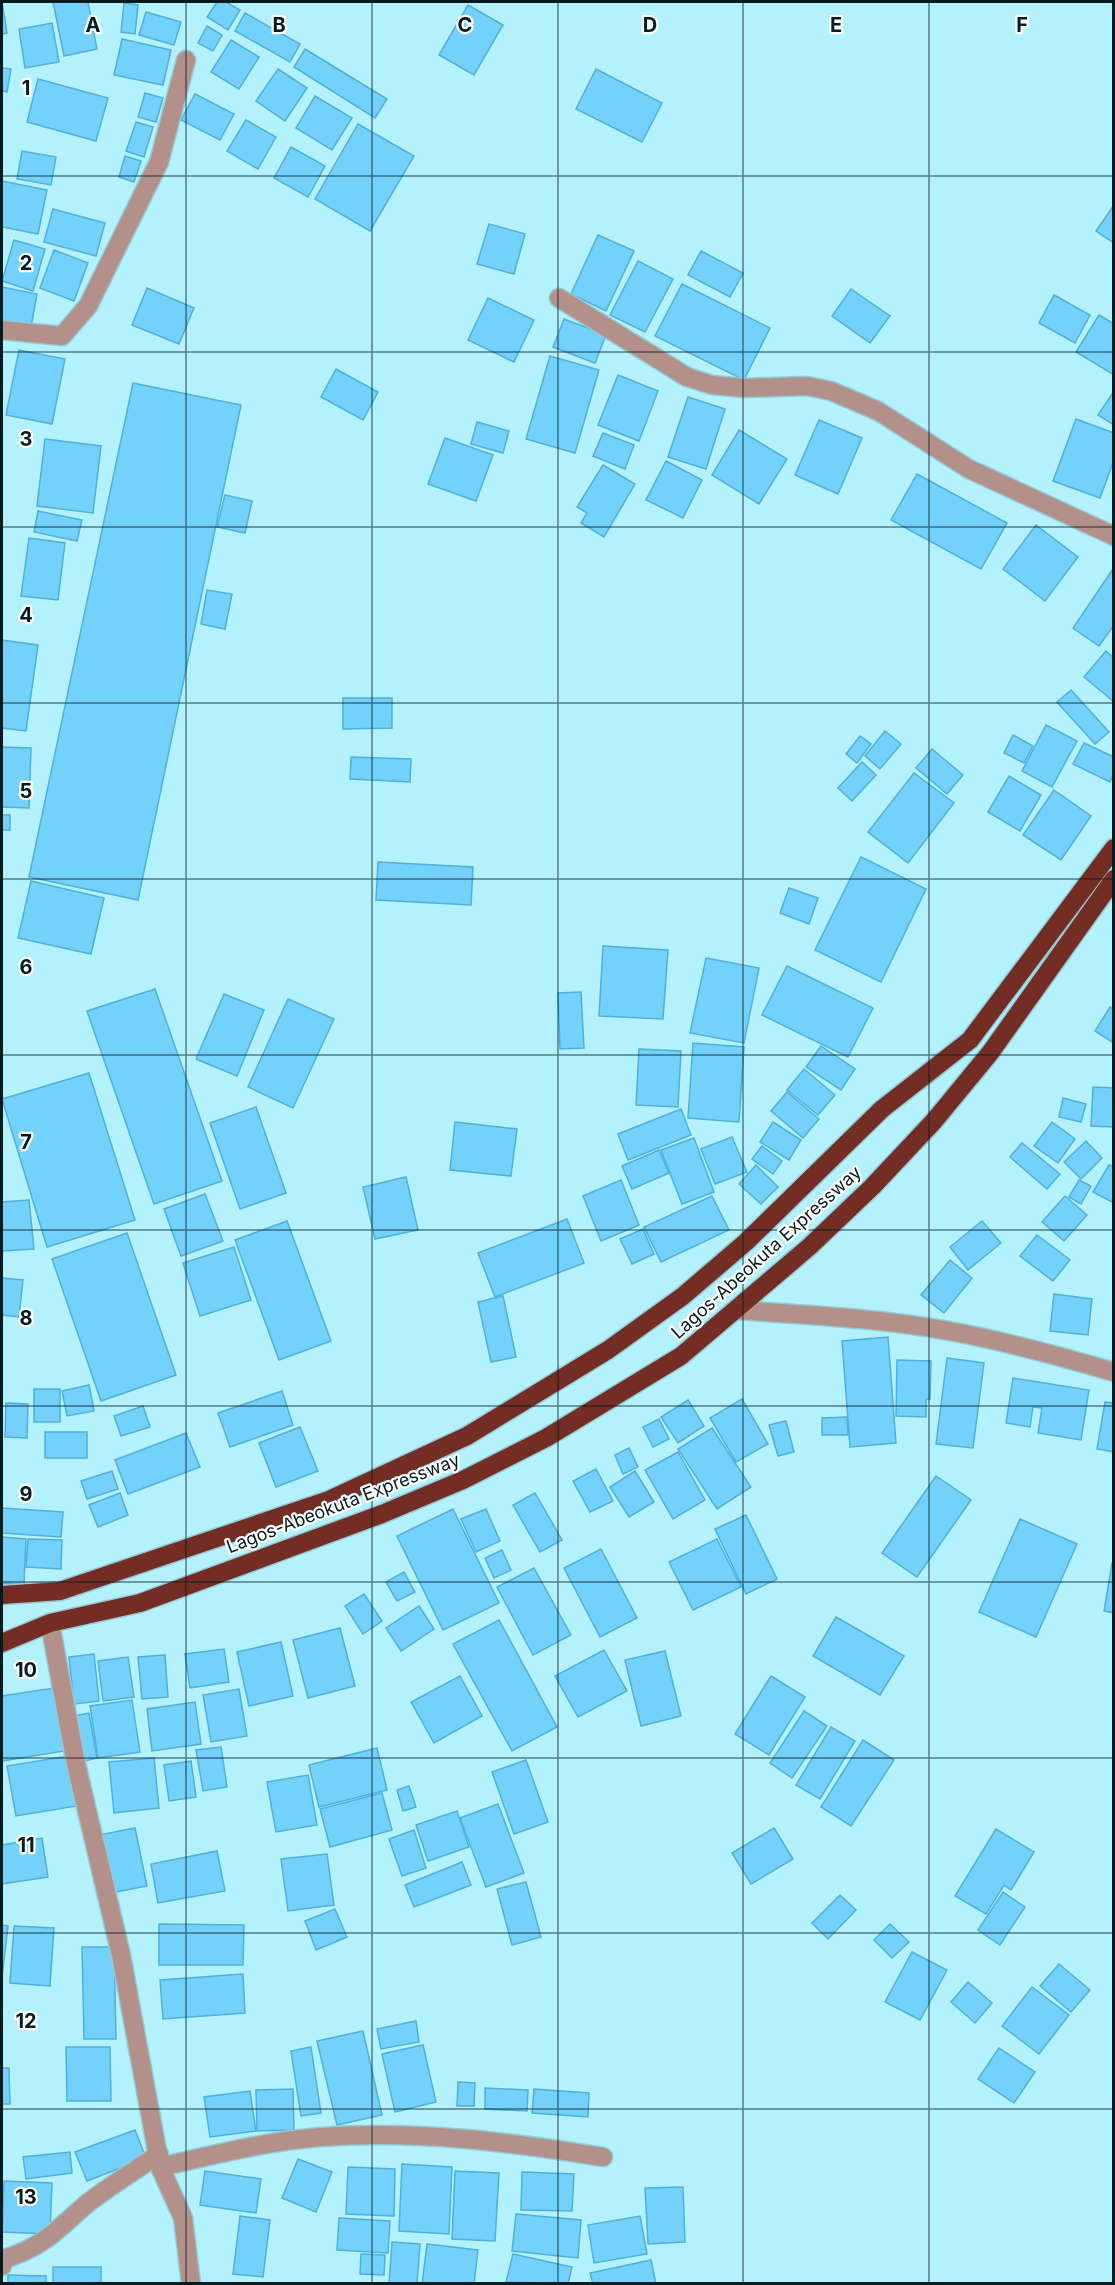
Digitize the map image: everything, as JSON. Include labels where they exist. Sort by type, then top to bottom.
[{"type":"highway","name":"Lagos-Abeokuta Expressway","points":[[2,1595],[60,1591],[329,1500],[467,1436],[608,1350],[683,1296],[746,1242],[882,1109],[970,1040],[1113,848]]},
{"type":"highway","name":"Lagos-Abeokuta Expressway","points":[[2,1643],[50,1623],[140,1603],[382,1514],[464,1479],[546,1438],[681,1356],[809,1247],[934,1121],[990,1053],[1113,879]]},
{"type":"street","points":[[2,330],[62,336],[88,306],[159,162],[186,60]]},
{"type":"street","points":[[559,298],[687,377],[712,385],[744,388],[807,387],[831,391],[878,411],[969,469],[1113,536]]},
{"type":"street","points":[[736,1310],[847,1318],[948,1330],[1043,1351],[1113,1372]]},
{"type":"street","points":[[50,1623],[76,1764],[121,1955],[160,2160],[183,2218],[191,2283]]},
{"type":"street","points":[[2,2266],[4,2259],[30,2251],[57,2233],[90,2202],[160,2160],[320,2137],[402,2134],[510,2142],[603,2157]]},
{"type":"building","points":[[2,2],[7,33],[2,34]]},
{"type":"building","points":[[53,2],[88,2],[97,49],[64,56]]},
{"type":"building","points":[[217,2],[226,2],[240,10],[228,30],[207,17]]},
{"type":"building","points":[[124,3],[138,5],[135,34],[121,32]]},
{"type":"building","points":[[468,5],[503,25],[474,75],[439,55]]},
{"type":"building","points":[[146,12],[181,22],[174,45],[139,35]]},
{"type":"building","points":[[245,13],[300,44],[290,62],[235,31]]},
{"type":"building","points":[[52,23],[59,62],[25,68],[19,29]]},
{"type":"building","points":[[207,26],[222,35],[213,51],[198,43]]},
{"type":"building","points":[[122,39],[171,50],[163,85],[114,75]]},
{"type":"building","points":[[231,40],[259,57],[239,89],[211,72]]},
{"type":"building","points":[[305,49],[387,99],[375,118],[294,67]]},
{"type":"building","points":[[2,68],[11,69],[7,92],[2,91]]},
{"type":"building","points":[[278,69],[307,88],[285,121],[256,101]]},
{"type":"building","points":[[596,69],[662,103],[642,142],[576,109]]},
{"type":"building","points":[[38,79],[108,98],[96,141],[27,122]]},
{"type":"building","points":[[145,93],[163,98],[156,122],[138,117]]},
{"type":"building","points":[[195,94],[234,114],[220,140],[181,120]]},
{"type":"building","points":[[315,96],[352,118],[332,150],[296,128]]},
{"type":"building","points":[[246,120],[276,137],[258,169],[227,151]]},
{"type":"building","points":[[136,122],[153,127],[144,157],[126,151]]},
{"type":"building","points":[[358,124],[414,156],[370,231],[315,199]]},
{"type":"building","points":[[291,147],[325,166],[308,197],[274,178]]},
{"type":"building","points":[[22,151],[56,157],[51,185],[17,179]]},
{"type":"building","points":[[125,156],[141,161],[134,182],[119,177]]},
{"type":"building","points":[[2,181],[47,190],[38,234],[2,227]]},
{"type":"building","points":[[1114,205],[1114,243],[1096,231]]},
{"type":"building","points":[[53,209],[105,223],[96,256],[44,242]]},
{"type":"building","points":[[489,224],[525,234],[514,274],[477,264]]},
{"type":"building","points":[[598,235],[634,251],[606,311],[571,294]]},
{"type":"building","points":[[14,240],[45,249],[33,291],[2,281]]},
{"type":"building","points":[[54,250],[88,263],[74,301],[40,288]]},
{"type":"building","points":[[701,251],[743,273],[730,297],[688,275]]},
{"type":"building","points":[[638,261],[673,279],[645,332],[610,315]]},
{"type":"building","points":[[682,284],[770,328],[744,380],[655,336]]},
{"type":"building","points":[[2,287],[37,294],[31,327],[2,321]]},
{"type":"building","points":[[147,288],[194,308],[179,344],[132,325]]},
{"type":"building","points":[[851,289],[890,316],[870,343],[832,316]]},
{"type":"building","points":[[1054,295],[1090,315],[1075,343],[1039,323]]},
{"type":"building","points":[[488,298],[534,320],[514,362],[468,340]]},
{"type":"building","points":[[1099,315],[1114,324],[1114,375],[1076,352]]},
{"type":"building","points":[[564,319],[606,335],[595,363],[553,347]]},
{"type":"building","points":[[19,350],[65,359],[52,424],[6,415]]},
{"type":"building","points":[[550,356],[599,370],[575,453],[526,439]]},
{"type":"building","points":[[336,369],[378,392],[363,420],[321,397]]},
{"type":"building","points":[[618,375],[658,391],[639,441],[598,425]]},
{"type":"building","points":[[133,383],[241,405],[138,900],[29,877]]},
{"type":"building","points":[[1114,391],[1114,425],[1098,415]]},
{"type":"building","points":[[688,397],[725,409],[706,469],[668,457]]},
{"type":"building","points":[[1076,419],[1114,433],[1114,460],[1100,498],[1053,481]]},
{"type":"building","points":[[819,420],[862,438],[838,494],[795,475]]},
{"type":"building","points":[[477,422],[509,431],[503,453],[471,444]]},
{"type":"building","points":[[739,430],[787,459],[759,504],[712,475]]},
{"type":"building","points":[[603,433],[634,445],[625,469],[593,456]]},
{"type":"building","points":[[445,438],[493,455],[476,501],[428,484]]},
{"type":"building","points":[[45,439],[101,446],[93,513],[37,506]]},
{"type":"building","points":[[666,461],[702,480],[683,518],[646,500]]},
{"type":"building","points":[[603,465],[635,484],[604,537],[581,523],[587,513],[577,507]]},
{"type":"building","points":[[917,474],[1007,523],[981,569],[891,520]]},
{"type":"building","points":[[225,495],[252,501],[245,533],[217,527]]},
{"type":"building","points":[[38,511],[82,520],[77,541],[34,532]]},
{"type":"building","points":[[1036,525],[1078,557],[1045,601],[1003,569]]},
{"type":"building","points":[[29,538],[65,543],[58,600],[21,596]]},
{"type":"building","points":[[1113,569],[1114,625],[1099,646],[1073,628]]},
{"type":"building","points":[[207,590],[232,594],[225,629],[201,624]]},
{"type":"building","points":[[2,640],[38,645],[26,731],[2,728]]},
{"type":"building","points":[[1106,651],[1114,658],[1114,702],[1084,677]]},
{"type":"building","points":[[1071,690],[1109,732],[1095,744],[1057,702]]},
{"type":"building","points":[[343,698],[392,698],[392,728],[343,729]]},
{"type":"building","points":[[1046,725],[1077,741],[1052,787],[1022,771]]},
{"type":"building","points":[[885,731],[901,744],[880,769],[865,756]]},
{"type":"building","points":[[1013,735],[1033,746],[1024,763],[1004,753]]},
{"type":"building","points":[[860,736],[871,744],[857,763],[846,754]]},
{"type":"building","points":[[1084,743],[1114,757],[1114,773],[1110,782],[1073,764]]},
{"type":"building","points":[[2,747],[31,748],[29,808],[2,807]]},
{"type":"building","points":[[932,749],[963,775],[947,794],[916,768]]},
{"type":"building","points":[[351,757],[411,759],[410,782],[350,779]]},
{"type":"building","points":[[862,762],[876,775],[852,801],[838,788]]},
{"type":"building","points":[[914,773],[954,803],[908,863],[868,832]]},
{"type":"building","points":[[1009,776],[1041,795],[1020,831],[988,812]]},
{"type":"building","points":[[1054,790],[1091,816],[1061,860],[1023,835]]},
{"type":"building","points":[[2,815],[10,815],[10,830],[2,830]]},
{"type":"building","points":[[861,857],[926,889],[881,982],[815,950]]},
{"type":"building","points":[[378,862],[473,867],[471,905],[376,900]]},
{"type":"building","points":[[31,881],[104,898],[91,954],[18,938]]},
{"type":"building","points":[[789,888],[818,898],[809,924],[780,913]]},
{"type":"building","points":[[603,946],[668,950],[663,1019],[599,1016]]},
{"type":"building","points":[[706,958],[759,968],[744,1043],[690,1033]]},
{"type":"building","points":[[787,966],[873,1008],[848,1057],[762,1015]]},
{"type":"building","points":[[155,989],[222,1181],[154,1204],[87,1011]]},
{"type":"building","points":[[581,992],[584,1048],[560,1049],[558,993]]},
{"type":"building","points":[[224,994],[264,1010],[237,1076],[196,1059]]},
{"type":"building","points":[[288,999],[334,1019],[293,1108],[248,1087]]},
{"type":"building","points":[[1110,1007],[1114,1010],[1112,1042],[1095,1031]]},
{"type":"building","points":[[693,1043],[744,1047],[739,1122],[688,1118]]},
{"type":"building","points":[[821,1046],[855,1069],[841,1090],[806,1067]]},
{"type":"building","points":[[639,1049],[681,1051],[678,1107],[636,1105]]},
{"type":"building","points":[[804,1069],[835,1095],[818,1115],[787,1090]]},
{"type":"building","points":[[89,1073],[135,1220],[47,1247],[2,1099]]},
{"type":"building","points":[[1093,1087],[1114,1088],[1114,1127],[1091,1126]]},
{"type":"building","points":[[787,1092],[819,1119],[803,1138],[771,1111]]},
{"type":"building","points":[[1063,1098],[1086,1104],[1081,1122],[1059,1117]]},
{"type":"building","points":[[256,1107],[286,1193],[240,1209],[210,1123]]},
{"type":"building","points":[[681,1109],[691,1135],[628,1160],[618,1134]]},
{"type":"building","points":[[455,1122],[517,1129],[511,1176],[450,1170]]},
{"type":"building","points":[[773,1122],[801,1140],[789,1160],[760,1142]]},
{"type":"building","points":[[1052,1122],[1075,1139],[1058,1163],[1034,1146]]},
{"type":"building","points":[[732,1137],[747,1172],[715,1184],[701,1149]]},
{"type":"building","points":[[694,1138],[714,1192],[682,1204],[661,1150]]},
{"type":"building","points":[[1086,1141],[1102,1158],[1081,1179],[1064,1162]]},
{"type":"building","points":[[1022,1143],[1060,1174],[1047,1189],[1010,1157]]},
{"type":"building","points":[[762,1146],[782,1161],[773,1174],[752,1159]]},
{"type":"building","points":[[659,1150],[669,1173],[632,1189],[622,1166]]},
{"type":"building","points":[[756,1165],[778,1187],[761,1204],[739,1184]]},
{"type":"building","points":[[1109,1165],[1114,1167],[1114,1203],[1093,1192]]},
{"type":"building","points":[[406,1177],[418,1230],[375,1239],[363,1187]]},
{"type":"building","points":[[621,1180],[639,1225],[601,1241],[583,1196]]},
{"type":"building","points":[[1079,1180],[1091,1186],[1081,1204],[1069,1197]]},
{"type":"building","points":[[205,1194],[223,1241],[181,1256],[164,1209]]},
{"type":"building","points":[[712,1196],[729,1230],[661,1262],[644,1227]]},
{"type":"building","points":[[1065,1196],[1087,1215],[1064,1241],[1042,1222]]},
{"type":"building","points":[[29,1200],[34,1249],[2,1251],[2,1202]]},
{"type":"building","points":[[567,1219],[584,1263],[495,1297],[478,1253]]},
{"type":"building","points":[[287,1221],[331,1341],[279,1360],[235,1240]]},
{"type":"building","points":[[982,1221],[1001,1243],[968,1270],[950,1247]]},
{"type":"building","points":[[643,1229],[654,1254],[632,1264],[620,1239]]},
{"type":"building","points":[[127,1233],[176,1375],[101,1401],[52,1259]]},
{"type":"building","points":[[1037,1235],[1070,1260],[1053,1281],[1020,1256]]},
{"type":"building","points":[[234,1247],[251,1300],[200,1316],[183,1263]]},
{"type":"building","points":[[950,1260],[972,1278],[944,1313],[921,1295]]},
{"type":"building","points":[[2,1278],[23,1280],[19,1317],[2,1315]]},
{"type":"building","points":[[1054,1294],[1092,1299],[1088,1335],[1050,1331]]},
{"type":"building","points":[[503,1296],[516,1357],[491,1362],[478,1302]]},
{"type":"building","points":[[888,1337],[896,1443],[850,1447],[842,1341]]},
{"type":"building","points":[[947,1358],[984,1363],[973,1448],[936,1444]]},
{"type":"building","points":[[897,1360],[931,1361],[930,1399],[926,1399],[926,1417],[896,1416]]},
{"type":"building","points":[[1013,1378],[1089,1390],[1081,1440],[1038,1433],[1042,1408],[1033,1407],[1030,1427],[1006,1423]]},
{"type":"building","points":[[89,1385],[94,1411],[67,1416],[62,1391]]},
{"type":"building","points":[[34,1389],[60,1389],[60,1422],[34,1422]]},
{"type":"building","points":[[282,1391],[293,1425],[230,1447],[218,1413]]},
{"type":"building","points":[[742,1399],[768,1444],[736,1462],[710,1418]]},
{"type":"building","points":[[688,1400],[704,1426],[678,1443],[661,1417]]},
{"type":"building","points":[[1105,1402],[1114,1403],[1114,1452],[1097,1449]]},
{"type":"building","points":[[6,1403],[28,1404],[27,1438],[5,1437]]},
{"type":"building","points":[[143,1406],[150,1427],[121,1436],[114,1416]]},
{"type":"building","points":[[847,1417],[848,1435],[822,1435],[822,1418]]},
{"type":"building","points":[[659,1419],[669,1439],[653,1447],[643,1427]]},
{"type":"building","points":[[786,1421],[794,1452],[778,1456],[769,1425]]},
{"type":"building","points":[[300,1427],[318,1471],[276,1487],[259,1443]]},
{"type":"building","points":[[712,1428],[751,1487],[717,1509],[678,1449]]},
{"type":"building","points":[[45,1432],[87,1432],[87,1458],[45,1458]]},
{"type":"building","points":[[186,1433],[200,1467],[128,1494],[115,1460]]},
{"type":"building","points":[[629,1448],[638,1467],[623,1474],[615,1455]]},
{"type":"building","points":[[678,1452],[705,1500],[673,1519],[645,1470]]},
{"type":"building","points":[[596,1469],[613,1501],[590,1512],[573,1481]]},
{"type":"building","points":[[112,1471],[118,1489],[87,1499],[81,1481]]},
{"type":"building","points":[[635,1471],[654,1502],[629,1517],[610,1487]]},
{"type":"building","points":[[936,1476],[971,1500],[917,1577],[882,1553]]},
{"type":"building","points":[[120,1493],[128,1515],[98,1527],[89,1505]]},
{"type":"building","points":[[535,1493],[562,1540],[540,1552],[513,1505]]},
{"type":"building","points":[[2,1508],[63,1512],[61,1537],[2,1533]]},
{"type":"building","points":[[453,1509],[499,1603],[443,1630],[397,1536]]},
{"type":"building","points":[[486,1509],[500,1541],[476,1552],[461,1519]]},
{"type":"building","points":[[746,1515],[777,1579],[746,1594],[715,1529]]},
{"type":"building","points":[[1020,1519],[1077,1544],[1036,1637],[979,1612]]},
{"type":"building","points":[[2,1537],[26,1539],[24,1584],[2,1583]]},
{"type":"building","points":[[28,1539],[62,1540],[61,1569],[26,1567]]},
{"type":"building","points":[[717,1539],[741,1587],[693,1610],[669,1562]]},
{"type":"building","points":[[601,1549],[637,1618],[600,1637],[564,1568]]},
{"type":"building","points":[[502,1550],[511,1570],[494,1578],[485,1558]]},
{"type":"building","points":[[1112,1563],[1114,1563],[1114,1613],[1104,1611]]},
{"type":"building","points":[[534,1568],[571,1635],[533,1655],[497,1587]]},
{"type":"building","points":[[404,1572],[415,1592],[397,1601],[386,1582]]},
{"type":"building","points":[[364,1594],[382,1621],[363,1634],[345,1606]]},
{"type":"building","points":[[419,1606],[434,1629],[401,1651],[386,1628]]},
{"type":"building","points":[[836,1617],[904,1656],[880,1695],[813,1656]]},
{"type":"building","points":[[499,1620],[557,1727],[512,1751],[453,1644]]},
{"type":"building","points":[[340,1628],[355,1686],[308,1698],[293,1640]]},
{"type":"building","points":[[281,1642],[293,1696],[249,1706],[237,1652]]},
{"type":"building","points":[[224,1649],[229,1682],[190,1688],[185,1654]]},
{"type":"building","points":[[604,1650],[627,1691],[578,1717],[555,1676]]},
{"type":"building","points":[[665,1651],[681,1716],[641,1726],[625,1660]]},
{"type":"building","points":[[94,1654],[99,1701],[74,1704],[69,1657]]},
{"type":"building","points":[[165,1655],[168,1697],[142,1699],[138,1657]]},
{"type":"building","points":[[128,1657],[134,1697],[103,1701],[98,1661]]},
{"type":"building","points":[[460,1676],[482,1716],[434,1743],[411,1702]]},
{"type":"building","points":[[771,1676],[805,1697],[769,1755],[735,1734]]},
{"type":"building","points":[[54,1688],[64,1751],[2,1761],[2,1696]]},
{"type":"building","points":[[239,1689],[247,1736],[211,1742],[203,1695]]},
{"type":"building","points":[[132,1700],[140,1752],[98,1758],[90,1706]]},
{"type":"building","points":[[195,1702],[201,1744],[152,1751],[147,1709]]},
{"type":"building","points":[[804,1711],[827,1726],[792,1778],[770,1763]]},
{"type":"building","points":[[89,1713],[97,1758],[81,1762],[72,1716]]},
{"type":"building","points":[[831,1727],[855,1741],[820,1799],[796,1785]]},
{"type":"building","points":[[863,1740],[894,1760],[851,1826],[821,1807]]},
{"type":"building","points":[[221,1747],[227,1787],[203,1791],[196,1750]]},
{"type":"building","points":[[377,1748],[387,1790],[319,1807],[309,1765]]},
{"type":"building","points":[[68,1756],[77,1806],[16,1816],[7,1766]]},
{"type":"building","points":[[154,1758],[159,1808],[114,1813],[109,1762]]},
{"type":"building","points":[[526,1760],[548,1822],[514,1834],[492,1772]]},
{"type":"building","points":[[191,1761],[196,1797],[169,1801],[164,1765]]},
{"type":"building","points":[[308,1775],[317,1825],[276,1832],[267,1782]]},
{"type":"building","points":[[409,1786],[416,1807],[403,1811],[397,1790]]},
{"type":"building","points":[[382,1793],[392,1830],[330,1847],[320,1809]]},
{"type":"building","points":[[498,1804],[524,1873],[486,1887],[460,1818]]},
{"type":"building","points":[[457,1811],[469,1847],[428,1861],[416,1825]]},
{"type":"building","points":[[135,1828],[147,1886],[111,1893],[99,1835]]},
{"type":"building","points":[[774,1828],[793,1859],[751,1884],[732,1853]]},
{"type":"building","points":[[996,1829],[1034,1852],[1011,1890],[1004,1885],[986,1914],[955,1896]]},
{"type":"building","points":[[414,1830],[426,1868],[402,1876],[389,1839]]},
{"type":"building","points":[[42,1838],[48,1877],[2,1884],[2,1845]]},
{"type":"building","points":[[217,1851],[225,1891],[158,1903],[151,1864]]},
{"type":"building","points":[[327,1854],[334,1905],[288,1911],[281,1859]]},
{"type":"building","points":[[462,1862],[471,1885],[414,1907],[405,1885]]},
{"type":"building","points":[[526,1882],[541,1937],[512,1945],[497,1889]]},
{"type":"building","points":[[1003,1892],[1025,1907],[1000,1945],[978,1930]]},
{"type":"building","points":[[840,1895],[856,1910],[828,1939],[812,1923]]},
{"type":"building","points":[[335,1909],[347,1937],[316,1950],[305,1921]]},
{"type":"building","points":[[159,1924],[244,1925],[243,1965],[159,1965]]},
{"type":"building","points":[[890,1924],[909,1942],[892,1958],[874,1940]]},
{"type":"building","points":[[2,1925],[8,1926],[2,1977]]},
{"type":"building","points":[[14,1926],[54,1928],[50,1986],[10,1983]]},
{"type":"building","points":[[82,1947],[114,1947],[116,2039],[84,2039]]},
{"type":"building","points":[[912,1952],[947,1970],[920,2020],[885,2002]]},
{"type":"building","points":[[1059,1964],[1090,1990],[1071,2012],[1040,1986]]},
{"type":"building","points":[[243,1974],[245,2013],[163,2019],[160,1980]]},
{"type":"building","points":[[968,1982],[992,2003],[975,2023],[951,2002]]},
{"type":"building","points":[[1032,1987],[1069,2015],[1039,2054],[1002,2026]]},
{"type":"building","points":[[416,2021],[419,2042],[381,2049],[377,2029]]},
{"type":"building","points":[[363,2031],[382,2115],[337,2125],[317,2041]]},
{"type":"building","points":[[423,2045],[436,2102],[395,2112],[382,2054]]},
{"type":"building","points":[[66,2047],[110,2047],[111,2101],[67,2101]]},
{"type":"building","points":[[311,2047],[321,2113],[301,2116],[291,2051]]},
{"type":"building","points":[[999,2048],[1035,2072],[1014,2103],[978,2079]]},
{"type":"building","points":[[2,2068],[9,2068],[10,2104],[2,2104]]},
{"type":"building","points":[[458,2082],[475,2083],[474,2106],[457,2106]]},
{"type":"building","points":[[485,2088],[528,2090],[527,2111],[485,2109]]},
{"type":"building","points":[[293,2089],[294,2130],[257,2131],[256,2090]]},
{"type":"building","points":[[534,2089],[589,2093],[588,2117],[532,2113]]},
{"type":"building","points":[[250,2091],[256,2131],[210,2137],[204,2097]]},
{"type":"building","points":[[135,2130],[146,2158],[87,2181],[75,2152]]},
{"type":"building","points":[[70,2152],[72,2173],[26,2179],[23,2157]]},
{"type":"building","points":[[298,2159],[332,2172],[316,2212],[282,2198]]},
{"type":"building","points":[[402,2164],[452,2167],[449,2234],[399,2231]]},
{"type":"building","points":[[348,2167],[395,2169],[394,2216],[346,2214]]},
{"type":"building","points":[[205,2171],[261,2179],[256,2213],[200,2205]]},
{"type":"building","points":[[455,2171],[499,2173],[495,2241],[452,2239]]},
{"type":"building","points":[[522,2172],[574,2174],[572,2211],[521,2210]]},
{"type":"building","points":[[4,2181],[52,2183],[50,2234],[2,2232]]},
{"type":"building","points":[[683,2187],[685,2242],[648,2244],[645,2188]]},
{"type":"building","points":[[516,2214],[581,2220],[578,2258],[512,2251]]},
{"type":"building","points":[[240,2216],[270,2220],[263,2277],[233,2274]]},
{"type":"building","points":[[640,2216],[647,2254],[594,2263],[588,2225]]},
{"type":"building","points":[[339,2218],[390,2221],[388,2253],[337,2250]]},
{"type":"building","points":[[392,2242],[420,2244],[417,2284],[389,2284]]},
{"type":"building","points":[[427,2244],[478,2250],[474,2284],[422,2284]]},
{"type":"building","points":[[361,2254],[385,2255],[384,2275],[360,2274]]},
{"type":"building","points":[[513,2254],[572,2267],[568,2284],[506,2282]]},
{"type":"building","points":[[651,2260],[656,2284],[593,2284],[590,2273]]},
{"type":"building","points":[[53,2267],[101,2267],[101,2284],[53,2284]]},
{"type":"building","points":[[8,2275],[46,2276],[46,2284],[8,2284]]}]
